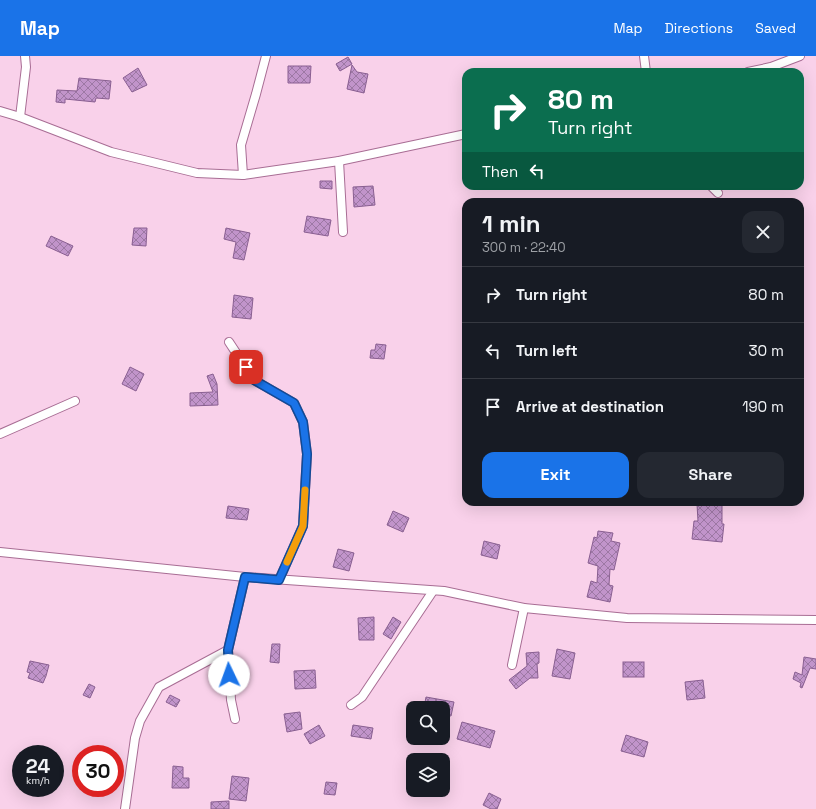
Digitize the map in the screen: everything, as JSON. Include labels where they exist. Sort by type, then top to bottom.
[{"type":"street","points":[[20,116],[26,67],[25,56]]},
{"type":"street","points":[[243,175],[241,145],[266,56]]},
{"type":"street","points":[[644,56],[646,68]]},
{"type":"street","points":[[766,68],[800,56]]},
{"type":"street","points":[[0,111],[20,116],[111,152],[197,173],[243,175],[340,161],[462,135]]},
{"type":"street","points":[[340,161],[343,232]]},
{"type":"street","points":[[715,190],[718,193]]},
{"type":"street","points":[[229,342],[254,380],[294,403],[303,422],[307,454],[303,526],[279,580]]},
{"type":"street","points":[[0,434],[75,401]]},
{"type":"street","points":[[0,552],[279,580],[444,591],[524,608],[627,618],[816,620]]},
{"type":"street","points":[[234,718],[231,700],[228,650],[245,577]]},
{"type":"street","points":[[352,705],[362,697],[434,590]]},
{"type":"street","points":[[512,665],[524,608]]},
{"type":"street","points":[[125,809],[135,738],[140,721],[159,687],[228,650]]},
{"type":"building","points":[[348,57],[352,64],[340,71],[336,64]]},
{"type":"building","points":[[352,65],[357,72],[368,74],[364,93],[347,89]]},
{"type":"building","points":[[288,66],[311,66],[310,83],[288,83]]},
{"type":"building","points":[[138,68],[147,85],[132,92],[123,78]]},
{"type":"building","points":[[79,78],[111,81],[109,99],[96,98],[95,102],[65,99],[65,103],[56,102],[57,90],[77,91]]},
{"type":"building","points":[[320,181],[332,181],[332,189],[320,188]]},
{"type":"building","points":[[373,186],[375,205],[354,207],[353,187]]},
{"type":"building","points":[[307,216],[331,220],[328,236],[304,232]]},
{"type":"building","points":[[134,228],[147,228],[146,246],[132,245]]},
{"type":"building","points":[[226,228],[250,233],[244,260],[233,258],[236,242],[224,239]]},
{"type":"building","points":[[51,236],[73,246],[68,256],[46,246]]},
{"type":"building","points":[[234,295],[253,298],[251,319],[232,317]]},
{"type":"building","points":[[376,344],[386,345],[384,359],[370,358],[371,350],[375,350]]},
{"type":"building","points":[[130,367],[144,374],[136,391],[122,384]]},
{"type":"building","points":[[213,374],[217,384],[218,405],[190,406],[190,393],[213,392],[207,376]]},
{"type":"building","points":[[228,506],[249,509],[247,520],[226,518]]},
{"type":"building","points":[[697,506],[722,506],[722,524],[724,524],[722,542],[692,539],[694,521],[698,521]]},
{"type":"building","points":[[393,511],[409,518],[403,532],[387,525]]},
{"type":"building","points":[[598,531],[613,533],[611,541],[620,543],[614,570],[610,569],[609,585],[613,586],[610,602],[587,597],[591,581],[597,583],[598,566],[588,563],[594,537],[597,538]]},
{"type":"building","points":[[484,541],[500,545],[497,559],[481,555]]},
{"type":"building","points":[[338,549],[354,553],[349,571],[333,567]]},
{"type":"building","points":[[374,617],[374,640],[359,640],[358,618]]},
{"type":"building","points":[[393,617],[401,622],[391,639],[383,634]]},
{"type":"building","points":[[272,644],[280,644],[279,663],[270,662]]},
{"type":"building","points":[[557,649],[575,653],[570,679],[552,676]]},
{"type":"building","points":[[539,652],[539,663],[537,664],[538,678],[530,678],[516,689],[509,680],[527,666],[526,653]]},
{"type":"building","points":[[804,657],[816,659],[816,669],[810,668],[802,688],[800,687],[801,683],[793,679],[795,672],[802,675]]},
{"type":"building","points":[[30,661],[49,665],[43,683],[28,678],[30,673],[27,672]]},
{"type":"building","points":[[623,662],[644,662],[644,677],[623,677]]},
{"type":"building","points":[[315,670],[316,688],[295,689],[294,671]]},
{"type":"building","points":[[703,680],[705,698],[687,700],[685,682]]},
{"type":"building","points":[[89,684],[95,687],[90,698],[83,695]]},
{"type":"building","points":[[170,695],[180,700],[176,707],[166,702]]},
{"type":"building","points":[[426,697],[448,701],[425,701]]},
{"type":"building","points":[[450,701],[454,702],[450,716]]},
{"type":"building","points":[[300,712],[302,729],[287,732],[284,714]]},
{"type":"building","points":[[462,722],[495,731],[490,748],[457,739]]},
{"type":"building","points":[[319,725],[325,736],[310,744],[304,734]]},
{"type":"building","points":[[353,725],[373,728],[371,739],[351,736]]},
{"type":"building","points":[[626,735],[648,742],[644,757],[621,751]]},
{"type":"building","points":[[173,766],[183,767],[183,778],[189,778],[189,788],[172,788]]},
{"type":"building","points":[[232,776],[249,778],[246,801],[229,799]]},
{"type":"building","points":[[326,782],[337,783],[335,795],[324,794]]},
{"type":"building","points":[[489,793],[501,799],[497,809],[491,809],[483,805]]},
{"type":"building","points":[[229,801],[229,809],[211,809],[211,802]]},
{"type":"slow traffic","points":[[287,562],[303,526],[305,490]]},
{"type":"route","points":[[229,675],[228,650],[245,577],[279,580],[303,526],[307,454],[303,422],[294,403],[254,380],[246,367]]}]
